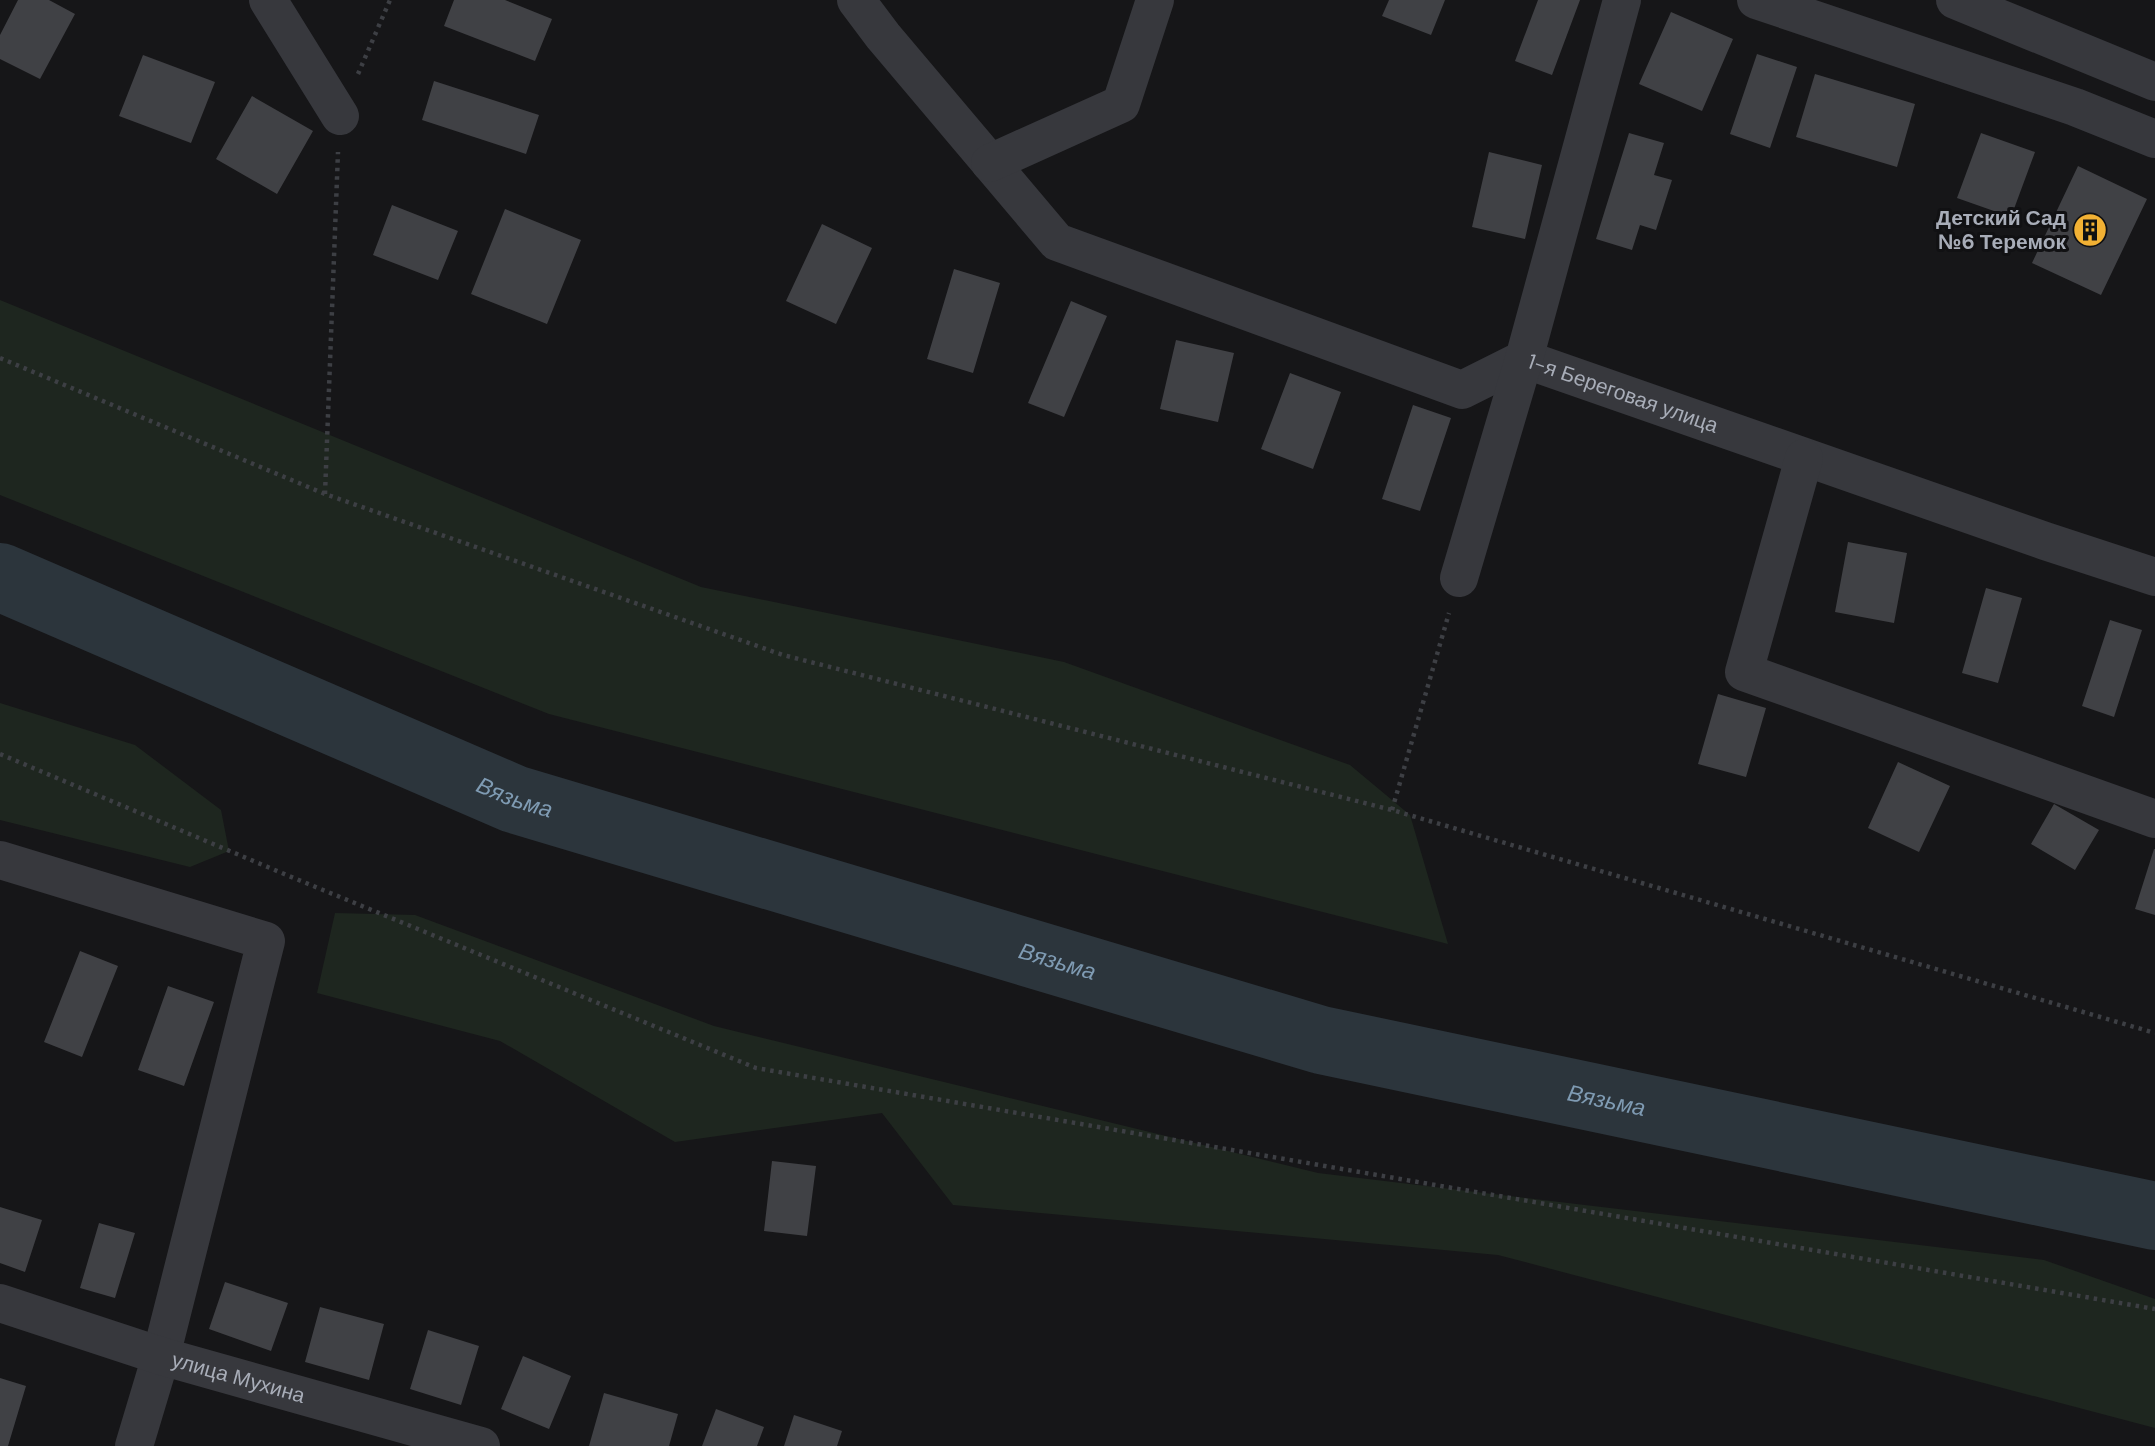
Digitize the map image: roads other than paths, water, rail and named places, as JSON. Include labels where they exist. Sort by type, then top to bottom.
[{"type":"street","points":[[268,0],[340,116]]},
{"type":"street","points":[[856,0],[990,163],[1121,104],[1154,0]]},
{"type":"street","points":[[1459,579],[1524,359],[1622,0]]},
{"type":"street","points":[[1756,0],[2076,107],[2155,139]]},
{"type":"street","points":[[1955,0],[2155,82]]},
{"type":"street","name":"1-я Береговая улица","points":[[990,163],[1057,242],[1462,390],[1524,359],[1804,458],[2155,577]]},
{"type":"street","points":[[1804,458],[1744,673],[2155,818]]},
{"type":"street","points":[[0,860],[266,940],[161,1356],[134,1446]]},
{"type":"street","name":"улица Мухина","points":[[0,1303],[161,1356],[481,1446]]},
{"type":"waterway","name":"Вязьма","points":[[0,577],[514,799],[1321,1040],[2155,1216]]},
{"type":"place","name":"Детский Сад №6 Теремок","points":[[2090,230]]}]
